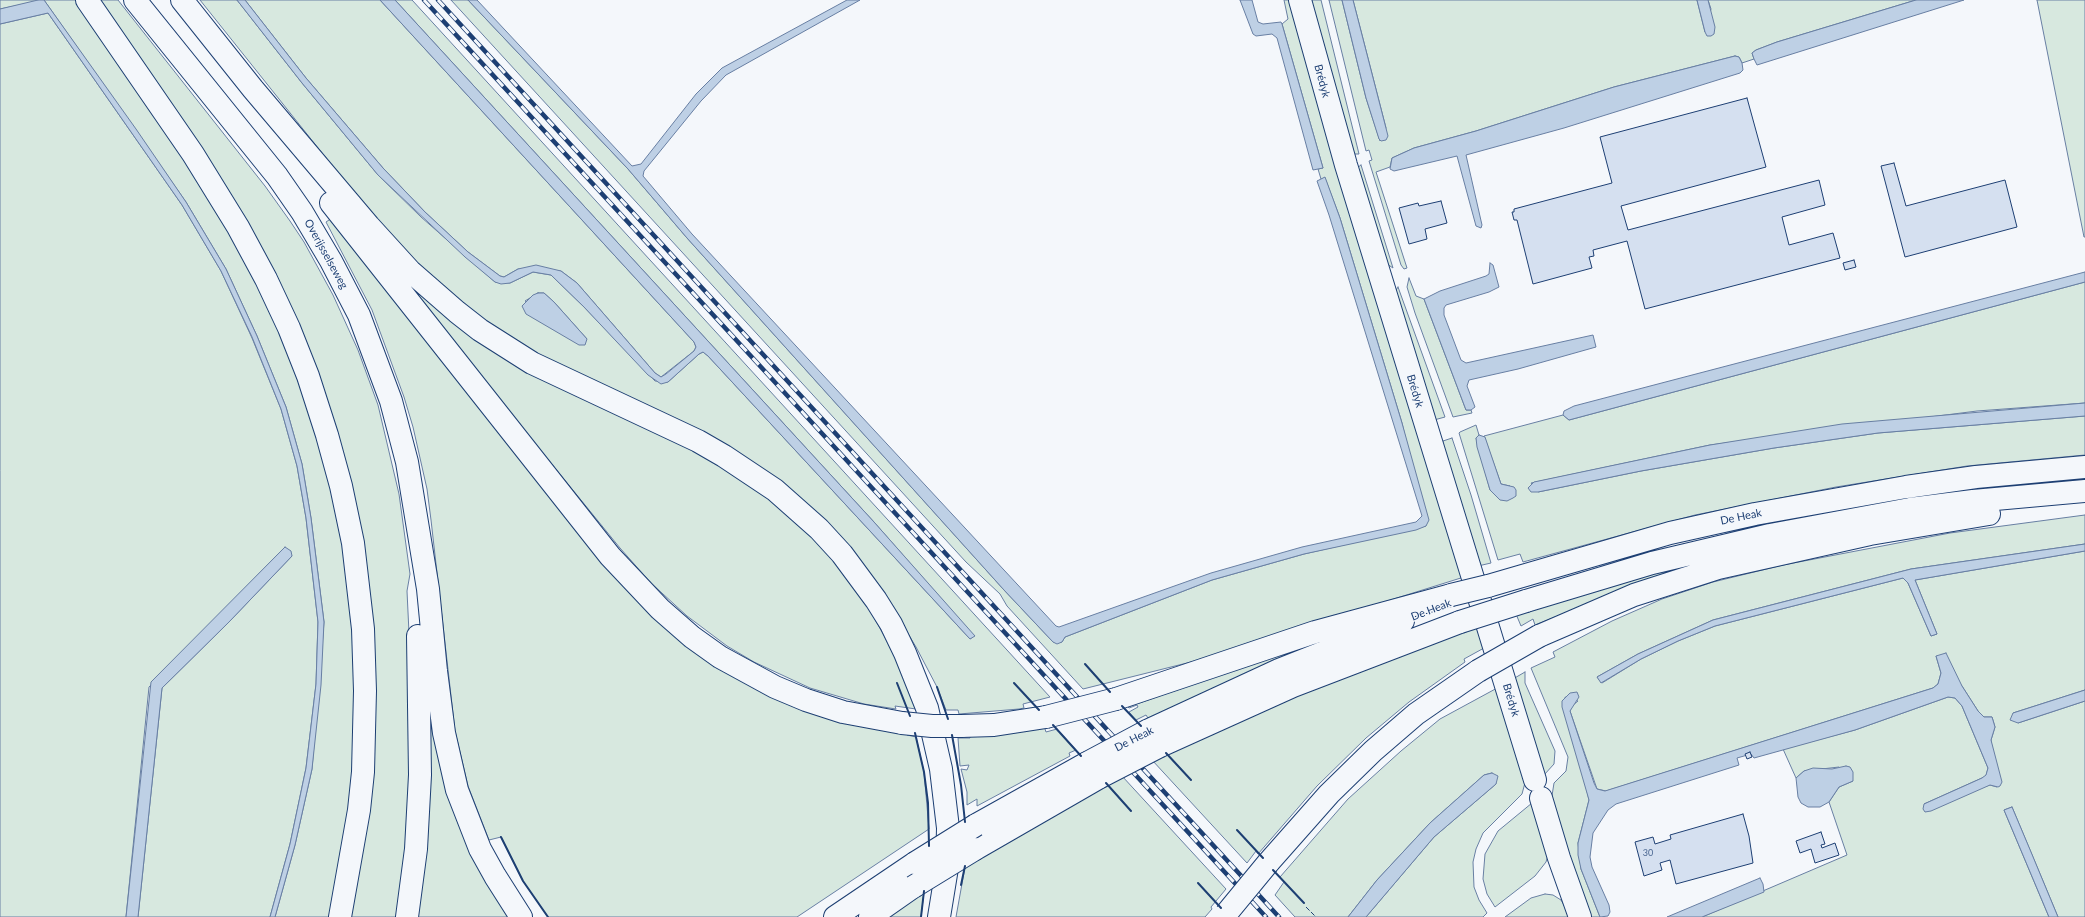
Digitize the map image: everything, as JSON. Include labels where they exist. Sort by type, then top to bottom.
[{"type":"main road","points":[[87,0],[193,154],[238,227],[266,279],[291,334],[310,382],[327,435],[341,486],[352,543],[363,629],[365,691],[363,772],[359,810],[340,917]]},
{"type":"main road","name":"Overijsselseweg","points":[[135,0],[298,206],[346,288],[371,344],[398,424],[413,491],[421,555]]},
{"type":"main road","points":[[182,0],[253,89],[395,254],[410,271],[457,312],[480,330],[532,363],[698,441],[737,464],[775,490],[799,510],[842,554],[876,600],[891,624],[905,653],[927,708],[941,769],[948,828],[946,868],[939,917]]},
{"type":"main road","name":"Brédyk","points":[[1300,0],[1346,165],[1559,858],[1580,917]]},
{"type":"main road","points":[[253,89],[327,198],[524,450],[610,556],[642,592],[692,637],[748,674],[787,692],[825,706],[862,716],[902,723],[932,726],[994,725],[1046,717],[1116,699],[1315,632],[1452,598]]},
{"type":"main road","name":"De Heak","points":[[835,917],[915,863],[976,825],[1094,770],[1279,670],[1452,598],[1519,576],[1670,533],[1755,514],[1906,487],[1976,477],[2085,467]]},
{"type":"main road","name":"De Heak","points":[[1153,739],[1460,622],[1645,565],[1770,535],[1918,508],[1973,501],[2085,491]]},
{"type":"main road","points":[[1230,916],[1268,863],[1329,794],[1373,750],[1416,714],[1478,671],[1539,636],[1634,595],[1718,568],[1786,552],[1927,523],[2055,504],[2085,498]]},
{"type":"main road","points":[[407,917],[416,849],[420,775],[420,675],[416,592],[421,555]]},
{"type":"main road","points":[[421,555],[428,589],[444,733],[457,790],[480,849],[521,917]]},
{"type":"main road","name":"De Heak","points":[[870,917],[913,887],[975,849],[1094,770]]},
{"type":"shaded area","points":[[0,0],[38,0],[39,1],[0,9]]},
{"type":"shaded area","points":[[44,0],[76,0],[185,159],[244,258],[280,332],[312,419],[331,488],[343,545],[350,590],[355,662],[355,736],[349,809],[330,917],[275,917],[295,845],[312,769],[324,622],[311,518],[302,464],[286,407],[257,336],[226,269],[186,202]]},
{"type":"shaded area","points":[[96,0],[118,0],[265,186],[290,221],[304,242],[333,295],[358,350],[378,405],[399,494],[410,574],[407,591],[411,675],[410,775],[406,848],[398,917],[348,917],[373,691],[315,373]]},
{"type":"shaded area","points":[[200,0],[237,0],[302,83],[378,175],[421,217],[495,282],[510,283],[533,272],[551,275],[655,381],[668,382],[699,354],[703,352],[708,356],[970,639],[974,636],[874,522],[395,0],[412,0],[1050,697],[1023,704],[1024,708],[1019,709],[959,714],[958,710],[946,710],[937,687],[916,647],[884,594],[827,522],[537,354],[486,322],[463,304],[418,264],[346,183]],"holes":[[[538,293],[544,293],[554,302],[587,339],[525,301]]]},
{"type":"shaded area","points":[[245,0],[380,0],[694,342],[696,347],[694,351],[661,377],[655,373],[577,283],[561,271],[518,269],[504,277],[500,276],[468,252],[425,212],[383,168],[306,78]]},
{"type":"shaded area","points":[[451,0],[468,0],[628,169],[687,238],[1004,590],[1053,642],[1062,642],[1065,637],[1212,580],[1304,554],[1426,526],[1402,423],[1340,218],[1325,178],[1321,179],[1318,169],[1323,168],[1282,24],[1288,19],[1284,0],[1292,0],[1464,577],[1199,660],[1083,689],[1007,606],[1000,594],[966,562]]},
{"type":"shaded area","points":[[1310,0],[1321,0],[1359,154],[1353,154]]},
{"type":"shaded area","points":[[1329,0],[1342,0],[1366,98],[1380,141],[1386,128],[1353,0],[1697,0],[1705,32],[1711,9],[1708,0],[1916,0],[1777,42],[1756,50],[1752,53],[1754,59],[1742,63],[1739,57],[1735,56],[1614,87],[1476,131],[1414,148],[1392,158],[1390,167],[1376,172],[1407,268],[1404,269],[1401,265],[1369,161],[1372,160],[1369,150],[1366,151]]},
{"type":"shaded area","points":[[2037,0],[2085,0],[2085,237],[2084,237]]},
{"type":"shaded area","points":[[48,13],[182,205],[221,271],[252,338],[281,409],[297,466],[306,518],[318,622],[316,684],[306,768],[290,844],[270,917],[138,917],[162,688],[229,622],[292,556],[285,547],[149,687],[126,917],[0,917],[0,24]]},
{"type":"shaded area","points":[[1361,165],[1393,268],[1387,264],[1357,168]]},
{"type":"shaded area","points":[[332,218],[673,633],[905,732],[907,735],[916,737],[924,772],[929,829],[797,917],[548,917],[523,881],[501,837],[489,840],[468,786],[455,731],[427,489],[413,427],[404,397],[372,310],[326,222]]},
{"type":"shaded area","points":[[397,271],[527,372],[693,450],[719,465],[769,498],[812,537],[834,561],[867,605],[896,657],[916,709],[895,706],[896,709],[864,704],[810,688],[754,662],[727,646],[687,616],[651,583],[620,548],[410,290]]},
{"type":"shaded area","points":[[1409,278],[1416,296],[1424,299],[1466,410],[1471,410],[1472,413],[1453,417],[1415,313],[1407,287]]},
{"type":"shaded area","points":[[2085,282],[2085,403],[1977,411],[1710,445],[1531,483],[1538,492],[1641,471],[1774,448],[1878,433],[2085,416],[2085,455],[1967,466],[1836,487],[1695,515],[1523,562],[1520,554],[1498,560],[1459,433],[1460,432],[1476,425],[1479,435],[1476,438],[1490,490],[1510,486],[1501,484],[1484,436],[1563,415],[1569,420]]},
{"type":"shaded area","points":[[1398,287],[1445,417],[1434,420],[1395,292]]},
{"type":"shaded area","points":[[1452,438],[1491,563],[1478,566],[1442,445],[1443,441]]},
{"type":"shaded area","points":[[2085,515],[2085,544],[1911,569],[1713,620],[1638,654],[1597,677],[1602,683],[1641,659],[1678,641],[1715,626],[1903,578],[1908,583],[1931,636],[1937,634],[1915,580],[2085,551],[2085,690],[2013,713],[2018,723],[2085,701],[2085,917],[2058,917],[2012,807],[2004,810],[2049,917],[1702,917],[1847,855],[1829,802],[1839,787],[1853,781],[1839,767],[1804,771],[1796,778],[1783,749],[1855,730],[1948,697],[1955,698],[1962,706],[1988,768],[1986,776],[1924,804],[1990,785],[1997,787],[1991,740],[1995,727],[1992,717],[1984,717],[1978,711],[1962,686],[1936,656],[1941,673],[1938,684],[1933,688],[1606,791],[1597,789],[1570,711],[1572,706],[1578,701],[1565,697],[1589,800],[1578,843],[1581,869],[1600,917],[1589,917],[1551,802],[1554,783],[1566,771],[1568,757],[1531,668],[1555,657],[1553,652],[1612,621],[1662,599],[1713,582],[1783,565],[1950,533]]},
{"type":"shaded area","points":[[1753,548],[1641,583],[1535,625],[1533,619],[1521,626],[1516,614],[1549,599]]},
{"type":"shaded area","points":[[1478,626],[1484,648],[1464,659],[1465,662],[1409,702],[1366,738],[1317,786],[1258,854],[1256,851],[1247,863],[1152,760],[1214,727]]},
{"type":"shaded area","points":[[1342,634],[1150,721],[1146,715],[1136,720],[1129,712],[1138,707],[1137,705],[1128,707],[1250,664]]},
{"type":"shaded area","points":[[1525,672],[1525,683],[1555,751],[1554,764],[1544,775],[1513,679]]},
{"type":"shaded area","points":[[1499,687],[1526,779],[1522,794],[1483,833],[1476,849],[1473,862],[1474,887],[1479,900],[1487,913],[1483,917],[1366,917],[1434,837],[1496,784],[1492,773],[1484,775],[1430,823],[1377,880],[1348,917],[1295,917],[1275,895],[1284,882],[1280,877],[1348,799],[1401,751],[1440,719]]},
{"type":"shaded area","points":[[430,706],[447,793],[458,823],[486,881],[508,917],[416,917]]},
{"type":"shaded area","points":[[1044,726],[1046,732],[1057,729],[1076,750],[1069,753],[1070,756],[977,806],[977,799],[967,805],[967,792],[961,769],[967,770],[969,765],[960,766],[958,738],[970,738],[970,735]]},
{"type":"shaded area","points":[[1122,776],[1226,889],[1205,917],[956,917],[965,867]]},
{"type":"shaded area","points":[[1532,803],[1548,855],[1546,862],[1535,876],[1495,907],[1487,894],[1483,879],[1485,854],[1498,831]]},
{"type":"shaded area","points":[[924,892],[921,917],[881,917]]},
{"type":"shaded area","points":[[1545,894],[1553,895],[1561,900],[1571,917],[1505,917],[1531,898]]},
{"type":"water","points":[[38,0],[44,0],[136,129],[186,202],[226,269],[257,336],[286,407],[302,464],[311,518],[324,622],[321,685],[312,769],[295,845],[275,917],[270,917],[290,844],[306,768],[316,684],[318,622],[306,518],[297,466],[281,409],[252,337],[221,271],[182,205],[48,13],[0,24],[0,9]]},
{"type":"water","points":[[237,0],[245,0],[306,78],[383,168],[425,212],[468,252],[500,276],[504,277],[518,269],[536,265],[561,271],[577,283],[655,373],[661,377],[666,374],[694,351],[696,347],[694,342],[380,0],[395,0],[874,522],[975,636],[970,639],[703,352],[668,382],[661,384],[648,375],[584,307],[551,275],[533,272],[510,283],[501,284],[495,282],[465,257],[378,175],[302,83]]},
{"type":"water","points":[[468,0],[477,0],[632,166],[641,164],[696,94],[722,68],[847,0],[860,0],[726,75],[701,101],[644,171],[643,176],[692,234],[1056,626],[1059,627],[1211,573],[1302,547],[1416,522],[1422,516],[1329,215],[1317,181],[1325,177],[1340,218],[1402,423],[1429,520],[1426,526],[1416,530],[1304,554],[1212,580],[1065,637],[1062,642],[1057,644],[1053,642],[1004,590],[687,238],[628,169]]},
{"type":"water","points":[[1240,0],[1252,0],[1258,22],[1263,24],[1281,22],[1282,24],[1323,168],[1313,170],[1277,38],[1272,34],[1256,36],[1253,34]]},
{"type":"water","points":[[1342,0],[1353,0],[1388,136],[1386,140],[1381,141],[1379,139],[1366,98]]},
{"type":"water","points":[[1697,0],[1708,0],[1715,27],[1714,34],[1711,36],[1707,36],[1705,32]]},
{"type":"water","points":[[1916,0],[1964,0],[1757,65],[1754,59],[1752,53],[1756,50],[1777,42]]},
{"type":"water","points":[[1735,56],[1739,57],[1742,63],[1743,70],[1740,73],[1564,128],[1466,155],[1482,225],[1481,228],[1476,226],[1457,156],[1394,171],[1390,169],[1392,158],[1414,148],[1476,131],[1614,87]]},
{"type":"water","points":[[1490,263],[1493,265],[1499,287],[1489,292],[1446,305],[1444,308],[1444,315],[1461,360],[1466,363],[1593,335],[1596,347],[1518,369],[1469,380],[1467,386],[1475,407],[1471,410],[1466,410],[1424,299],[1440,291],[1486,276],[1489,274]]},
{"type":"water","points":[[2085,272],[2085,282],[1569,420],[1563,415],[1564,411],[1574,406]]},
{"type":"water","points":[[544,293],[554,302],[587,339],[585,345],[579,345],[526,314],[522,306],[533,295]]},
{"type":"water","points":[[2085,403],[2085,416],[1878,433],[1774,448],[1641,471],[1538,492],[1531,492],[1528,488],[1534,482],[1710,445],[1842,424]]},
{"type":"water","points":[[1479,435],[1485,437],[1501,484],[1514,487],[1516,490],[1516,496],[1507,501],[1500,500],[1490,490],[1477,447],[1476,438]]},
{"type":"water","points":[[2085,544],[2085,551],[1915,580],[1937,634],[1931,636],[1908,583],[1903,578],[1715,626],[1678,641],[1641,659],[1601,683],[1597,677],[1638,654],[1713,620],[1911,569]]},
{"type":"water","points":[[285,547],[291,551],[292,556],[229,622],[162,688],[138,917],[126,917],[151,682]]},
{"type":"water","points":[[1946,653],[1962,686],[1978,711],[1984,717],[1992,717],[1995,727],[1991,740],[2002,782],[2000,786],[1990,785],[1931,811],[1925,812],[1923,809],[1924,804],[1982,778],[1986,775],[1988,768],[1962,706],[1955,698],[1948,697],[1855,730],[1754,758],[1751,754],[1737,758],[1739,765],[1616,804],[1608,810],[1593,833],[1590,857],[1592,867],[1609,905],[1610,912],[1608,916],[1600,917],[1581,869],[1578,855],[1578,843],[1589,800],[1562,707],[1562,701],[1570,693],[1577,692],[1579,697],[1570,711],[1594,783],[1597,789],[1605,791],[1933,688],[1938,684],[1941,673],[1936,656]]},
{"type":"water","points":[[2085,690],[2085,701],[2018,723],[2010,720],[2013,713]]},
{"type":"water","points":[[1846,766],[1850,767],[1853,772],[1853,781],[1839,787],[1829,802],[1820,807],[1808,807],[1801,803],[1798,797],[1796,778],[1804,771],[1813,768],[1832,769]]},
{"type":"water","points":[[1492,773],[1498,776],[1496,784],[1434,837],[1366,917],[1348,917],[1377,880],[1430,823],[1484,775]]},
{"type":"water","points":[[2012,807],[2058,917],[2049,917],[2004,810]]},
{"type":"water","points":[[1760,878],[1763,884],[1764,892],[1702,917],[1667,917]]},
{"type":"building","points":[[1747,98],[1766,167],[1621,206],[1628,230],[1819,180],[1825,205],[1782,217],[1789,245],[1833,233],[1840,258],[1645,309],[1627,241],[1593,250],[1594,256],[1589,257],[1592,268],[1533,284],[1517,220],[1514,220],[1512,212],[1514,212],[1514,209],[1612,183],[1600,137]]},
{"type":"building","points":[[1894,163],[1906,206],[2005,180],[2017,227],[1905,257],[1881,166]]},
{"type":"building","points":[[1441,201],[1447,223],[1425,229],[1427,239],[1409,244],[1399,208],[1418,203],[1419,206]]},
{"type":"building","points":[[1854,260],[1856,267],[1845,270],[1843,263]]},
{"type":"building","points":[[1750,752],[1752,757],[1747,759],[1745,754]]},
{"type":"building","points":[[1743,814],[1749,836],[1753,863],[1676,884],[1670,860],[1660,863],[1662,870],[1644,876],[1635,842],[1653,837],[1655,844],[1671,839],[1670,835]]},
{"type":"building","points":[[1821,832],[1825,844],[1821,845],[1822,848],[1835,843],[1839,855],[1815,863],[1811,849],[1800,853],[1796,841]]},
{"type":"railway","points":[[424,0],[1266,917]]},
{"type":"railway","points":[[438,0],[1279,917]]},
{"type":"fence","points":[[1306,907],[1316,917]]},
{"type":"wall","points":[[1085,664],[1110,692]]},
{"type":"wall","points":[[897,683],[910,716]]},
{"type":"wall","points":[[1014,683],[1039,710]]},
{"type":"wall","points":[[937,687],[948,719]]},
{"type":"wall","points":[[1122,706],[1141,726]]},
{"type":"wall","points":[[1053,725],[1081,756]]},
{"type":"wall","points":[[915,733],[924,772],[928,803],[929,846]]},
{"type":"wall","points":[[952,735],[961,785],[965,822]]},
{"type":"wall","points":[[1166,753],[1191,780]]},
{"type":"wall","points":[[1106,783],[1131,811]]},
{"type":"wall","points":[[1237,830],[1263,858]]},
{"type":"wall","points":[[501,837],[523,881],[548,917]]},
{"type":"wall","points":[[961,885],[965,866]]},
{"type":"wall","points":[[1273,870],[1304,903]]},
{"type":"wall","points":[[1198,883],[1221,908]]},
{"type":"wall","points":[[921,917],[924,891]]}]
